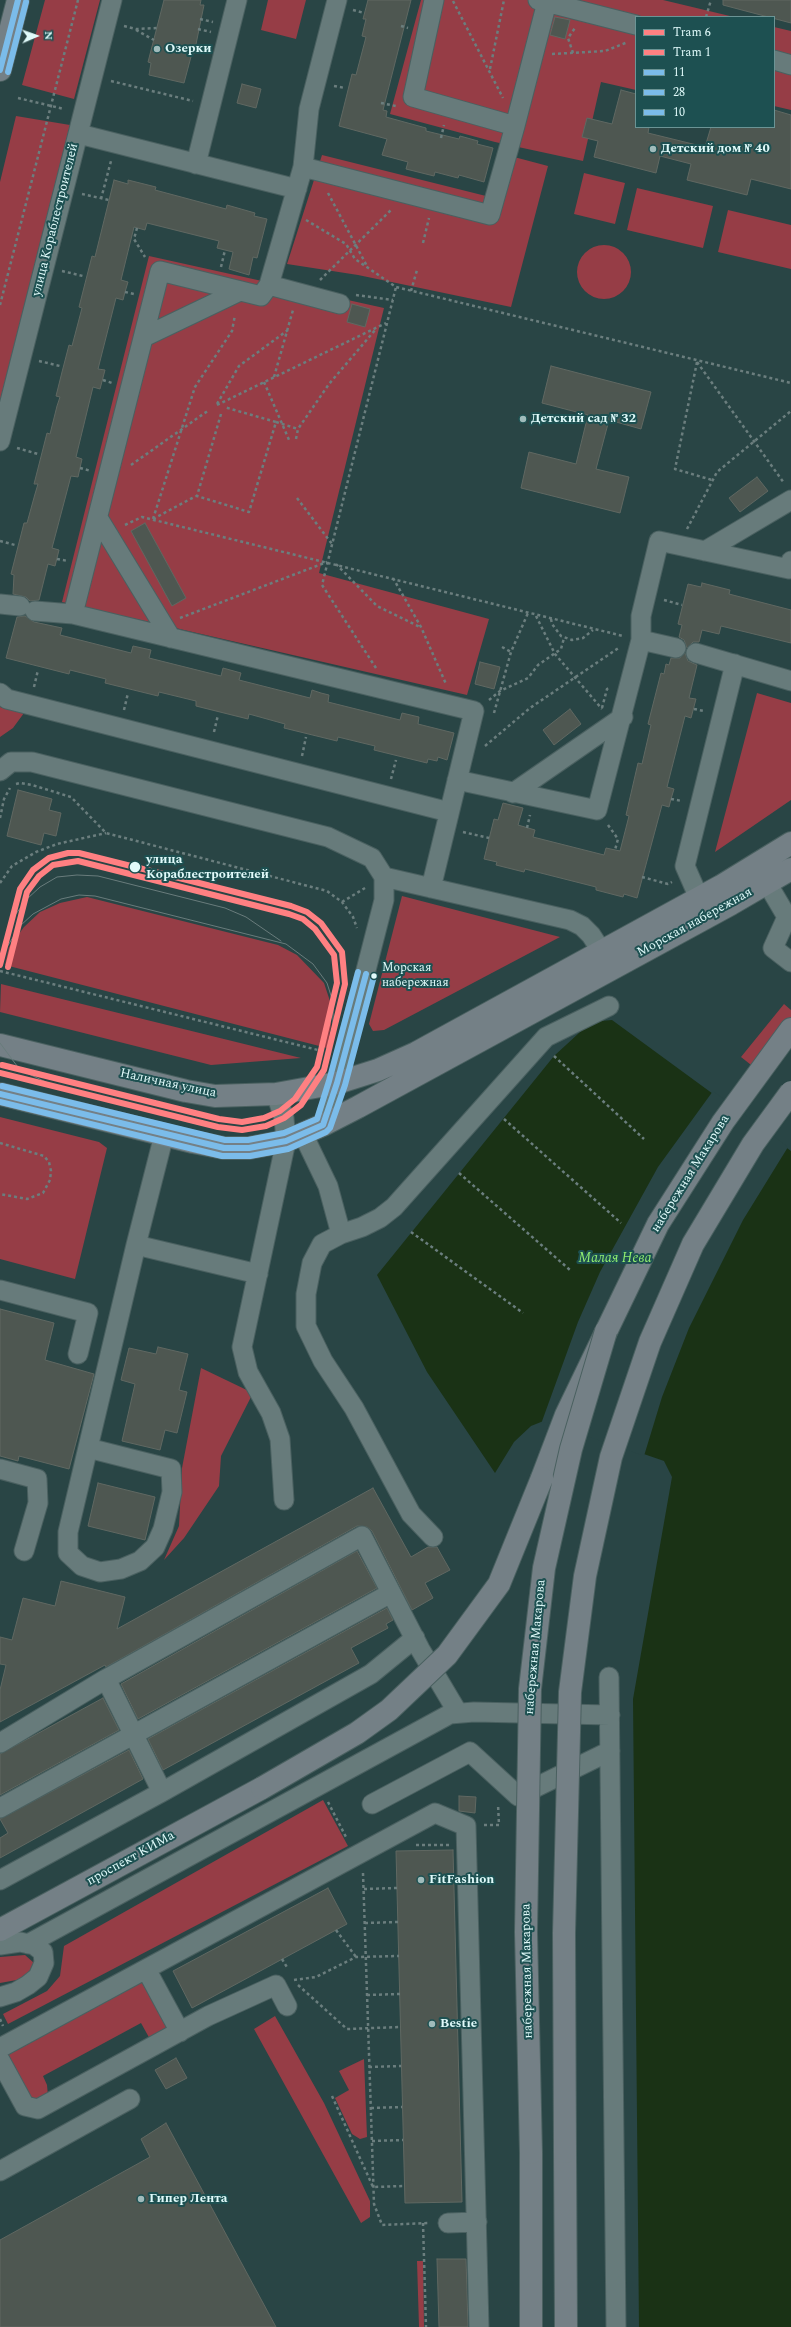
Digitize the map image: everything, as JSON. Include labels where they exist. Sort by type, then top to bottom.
[{"type":"main road","points":[[0,70],[18,0]]},
{"type":"main road","name":"Морская набережная","points":[[337,1083],[378,1070],[416,1052],[699,898],[791,842]]},
{"type":"main road","name":"Морская набережная","points":[[323,1125],[791,869]]},
{"type":"main road","name":"набережная Макарова","points":[[531,2327],[531,2153],[526,1932],[530,1690],[544,1568],[571,1449],[606,1331],[658,1224],[723,1122],[791,1029]]},
{"type":"main road","name":"Наличная улица","points":[[0,1046],[186,1091],[215,1096],[276,1094],[337,1083]]},
{"type":"main road","points":[[566,2327],[564,1933],[569,1714],[570,1692],[585,1576],[611,1457],[650,1342],[693,1244],[753,1144],[791,1092]]},
{"type":"main road","points":[[0,1094],[164,1135],[224,1148],[250,1148],[294,1137],[323,1125]]},
{"type":"main road","name":"проспект КИМа","points":[[0,1930],[262,1788],[357,1733],[389,1710],[447,1655],[499,1584],[566,1415],[606,1331]]},
{"type":"street","name":"улица Кораблестроителей","points":[[0,441],[112,0]]},
{"type":"street","points":[[196,164],[237,0]]},
{"type":"street","points":[[73,614],[160,271],[261,296],[270,285],[297,189],[309,168],[309,110],[337,0]]},
{"type":"street","points":[[434,0],[413,97],[515,126]]},
{"type":"street","points":[[309,168],[490,215],[515,126],[542,1],[586,12],[634,33]]},
{"type":"street","points":[[775,60],[791,65]]},
{"type":"street","points":[[79,134],[297,189]]},
{"type":"street","points":[[270,285],[340,304]]},
{"type":"street","points":[[144,337],[240,291]]},
{"type":"street","points":[[705,551],[789,493]]},
{"type":"street","points":[[98,518],[167,631]]},
{"type":"street","points":[[458,776],[513,793],[598,810],[641,616],[660,541],[789,569],[791,561]]},
{"type":"street","points":[[12,609],[73,614],[167,631],[391,691],[474,711],[431,888]]},
{"type":"street","points":[[637,639],[676,648]]},
{"type":"street","points":[[696,653],[791,681]]},
{"type":"street","points":[[699,898],[685,866],[734,664]]},
{"type":"street","points":[[0,693],[7,699],[447,820]]},
{"type":"street","points":[[513,793],[619,720]]},
{"type":"street","points":[[0,771],[11,762],[32,762],[328,837],[372,858],[384,876],[384,900],[337,1083],[323,1125]]},
{"type":"street","points":[[384,876],[570,920],[582,926],[591,935],[602,952]]},
{"type":"street","points":[[767,883],[787,917],[773,948],[791,962]]},
{"type":"street","points":[[433,1537],[411,1514],[354,1408],[323,1361],[306,1326],[306,1294],[312,1264],[322,1244],[341,1234],[362,1227],[380,1218],[394,1207],[546,1037],[609,1006]]},
{"type":"street","points":[[276,1094],[284,1118],[294,1137],[328,1186],[341,1234]]},
{"type":"street","points":[[88,1448],[171,1469],[172,1492],[163,1530],[155,1547],[140,1561],[121,1569],[100,1572],[82,1566],[68,1553],[68,1532],[136,1245],[164,1135]]},
{"type":"street","points":[[284,1500],[280,1440],[271,1413],[248,1372],[242,1347],[258,1274],[294,1137]]},
{"type":"street","points":[[136,1245],[258,1274]]},
{"type":"street","points":[[0,1290],[88,1313],[78,1354]]},
{"type":"street","points":[[0,1469],[37,1479],[38,1503],[24,1551]]},
{"type":"street","points":[[0,1743],[106,1679],[362,1536],[415,1638],[458,1713]]},
{"type":"street","points":[[0,1808],[391,1593]]},
{"type":"street","points":[[0,1880],[162,1792],[371,1674],[415,1638]]},
{"type":"street","points":[[609,1678],[616,2327]]},
{"type":"street","points":[[106,1679],[162,1792]]},
{"type":"street","points":[[28,1944],[441,1718],[458,1713],[610,1715]]},
{"type":"street","points":[[372,1804],[470,1752],[518,1796],[610,1751]]},
{"type":"street","points":[[0,2048],[357,1857],[434,1813],[466,1826],[479,2327]]},
{"type":"street","points":[[0,1945],[20,1942],[34,1944],[43,1952],[44,1963],[38,1977],[16,1992],[0,1997]]},
{"type":"street","points":[[146,1969],[180,2032]]},
{"type":"street","points":[[0,2060],[25,2106],[38,2109],[208,2016],[276,1985],[287,2006]]},
{"type":"street","points":[[0,2171],[130,2100]]},
{"type":"street","points":[[448,2222],[477,2222]]},
{"type":"path","points":[[0,305],[78,0]]},
{"type":"path","points":[[453,0],[490,70],[515,126]]},
{"type":"path","points":[[490,70],[504,0]]},
{"type":"path","points":[[706,16],[711,0]]},
{"type":"path","points":[[573,53],[568,38],[586,12]]},
{"type":"path","points":[[128,27],[136,29],[157,28]]},
{"type":"path","points":[[136,29],[154,40]]},
{"type":"path","points":[[550,54],[605,51],[634,33]]},
{"type":"path","points":[[109,80],[198,102]]},
{"type":"path","points":[[18,98],[71,111]]},
{"type":"path","points":[[101,198],[115,143]]},
{"type":"path","points":[[309,168],[356,245],[368,268]]},
{"type":"path","points":[[81,194],[109,200]]},
{"type":"path","points":[[274,377],[288,330],[302,294],[350,251],[408,194]]},
{"type":"path","points":[[423,243],[434,201]]},
{"type":"path","points":[[290,211],[346,244],[355,259],[396,287],[697,362],[791,383]]},
{"type":"path","points":[[137,228],[134,239],[145,257]]},
{"type":"path","points":[[411,291],[418,270]]},
{"type":"path","points":[[62,271],[83,276]]},
{"type":"path","points":[[391,691],[322,585],[396,287]]},
{"type":"path","points":[[153,519],[195,387],[232,331],[240,291]]},
{"type":"path","points":[[340,304],[356,295],[393,300]]},
{"type":"path","points":[[288,330],[239,366],[217,404],[387,323]]},
{"type":"path","points":[[296,439],[298,429],[329,384],[377,328]]},
{"type":"path","points":[[39,361],[60,366]]},
{"type":"path","points":[[697,362],[754,441],[789,493]]},
{"type":"path","points":[[697,362],[675,469],[712,480]]},
{"type":"path","points":[[264,382],[289,440]]},
{"type":"path","points":[[224,406],[298,429]]},
{"type":"path","points":[[107,482],[209,410]]},
{"type":"path","points":[[679,545],[717,472],[791,411]]},
{"type":"path","points":[[197,496],[221,414]]},
{"type":"path","points":[[153,519],[197,496],[250,512],[276,422]]},
{"type":"path","points":[[17,448],[38,454]]},
{"type":"path","points":[[297,498],[332,544]]},
{"type":"path","points":[[108,534],[142,517],[153,519],[335,563],[593,630],[637,639]]},
{"type":"path","points":[[0,541],[15,545]]},
{"type":"path","points":[[167,631],[327,561]]},
{"type":"path","points":[[335,563],[378,606],[421,627]]},
{"type":"path","points":[[393,578],[421,627],[456,707]]},
{"type":"path","points":[[492,719],[511,652],[528,613]]},
{"type":"path","points":[[536,615],[555,654],[574,678],[619,720]]},
{"type":"path","points":[[551,619],[552,624],[564,638],[572,640],[583,638],[593,630]]},
{"type":"path","points":[[474,711],[500,691],[528,678],[538,665],[561,649],[564,638]]},
{"type":"path","points":[[458,776],[484,746],[530,708],[574,678],[637,639]]},
{"type":"path","points":[[502,647],[511,652]]},
{"type":"path","points":[[484,746],[486,740]]},
{"type":"path","points":[[0,818],[4,799],[11,786],[20,783],[71,797],[106,833]]},
{"type":"path","points":[[447,820],[489,838]]},
{"type":"path","points":[[608,825],[618,839],[615,850]]},
{"type":"path","points":[[0,883],[12,866],[36,852],[57,844],[106,833],[327,891],[342,902],[353,917],[359,935]]},
{"type":"path","points":[[642,877],[668,884],[689,876]]},
{"type":"path","points":[[0,971],[330,1053]]},
{"type":"path","points":[[554,1056],[644,1139]]},
{"type":"path","points":[[504,1118],[621,1223]]},
{"type":"path","points":[[0,1143],[44,1156],[49,1162],[51,1171],[50,1180],[43,1193],[27,1199],[0,1194]]},
{"type":"path","points":[[459,1173],[570,1270]]},
{"type":"path","points":[[411,1232],[523,1313]]},
{"type":"path","points":[[324,1797],[357,1857],[364,1889],[374,2204],[382,2225],[448,2222]]},
{"type":"path","points":[[487,1825],[499,1824]]},
{"type":"path","points":[[410,1846],[458,1844]]},
{"type":"path","points":[[364,1889],[397,1888]]},
{"type":"path","points":[[365,1923],[398,1922]]},
{"type":"path","points":[[336,1930],[356,1957]]},
{"type":"path","points":[[276,1985],[316,1977],[356,1957],[399,1956]]},
{"type":"path","points":[[367,1995],[400,1994]]},
{"type":"path","points":[[368,2028],[400,2027]]},
{"type":"path","points":[[370,2067],[402,2066]]},
{"type":"path","points":[[332,2096],[373,2187]]},
{"type":"path","points":[[371,2108],[402,2108]]},
{"type":"path","points":[[372,2140],[403,2140]]},
{"type":"path","points":[[373,2187],[404,2186]]},
{"type":"path","points":[[423,2223],[426,2327]]},
{"type":"shaded area","points":[[45,0],[100,0],[74,99],[22,85]]},
{"type":"shaded area","points":[[268,0],[306,0],[296,39],[261,30]]},
{"type":"shaded area","points":[[421,0],[663,0],[730,16],[635,16],[635,90],[601,82],[583,161],[495,142],[390,114]]},
{"type":"shaded area","points":[[775,27],[791,31],[791,110],[775,106]]},
{"type":"shaded area","points":[[16,116],[70,125],[0,407],[0,182]]},
{"type":"shaded area","points":[[499,153],[548,166],[511,307],[358,275],[287,264],[322,155],[486,196]]},
{"type":"shaded area","points":[[584,173],[625,183],[615,224],[574,214]]},
{"type":"shaded area","points":[[637,188],[713,206],[703,248],[627,230]]},
{"type":"shaded area","points":[[728,210],[791,225],[791,269],[718,252]]},
{"type":"shaded area","points":[[604,245],[614,247],[623,253],[629,262],[631,272],[629,282],[623,291],[614,297],[604,299],[594,297],[585,291],[579,282],[577,272],[579,262],[585,253],[594,247]]},
{"type":"shaded area","points":[[149,256],[384,308],[319,573],[489,619],[467,695],[62,602]]},
{"type":"shaded area","points":[[757,693],[791,703],[791,800],[715,852]]},
{"type":"shaded area","points":[[0,707],[24,713],[13,728],[0,737]]},
{"type":"shaded area","points":[[402,896],[560,937],[384,1030],[373,1031],[369,1024]]},
{"type":"shaded area","points":[[87,897],[278,945],[297,955],[324,983],[330,1001],[331,1025],[327,1048],[5,965],[9,947],[24,927],[40,912],[60,903]]},
{"type":"shaded area","points":[[1,984],[301,1058],[211,1065],[0,1012]]},
{"type":"shaded area","points":[[784,1004],[791,1010],[791,1043],[765,1076],[741,1057]]},
{"type":"shaded area","points":[[0,1117],[99,1142],[107,1148],[75,1279],[0,1259]]},
{"type":"shaded area","points":[[201,1368],[253,1393],[221,1456],[219,1486],[184,1538],[164,1560],[179,1526],[182,1468]]},
{"type":"shaded area","points":[[323,1800],[348,1846],[8,2024],[3,2014],[47,1991],[60,1976],[64,1946]]},
{"type":"shaded area","points":[[25,1955],[34,1963],[34,1969],[22,1979],[0,1983],[0,1957]]},
{"type":"shaded area","points":[[140,1979],[168,2029],[151,2041],[141,2023],[43,2076],[47,2085],[48,2096],[40,2100],[29,2099],[0,2057]]},
{"type":"shaded area","points":[[275,2016],[324,2103],[370,2201],[370,2217],[361,2223],[254,2029]]},
{"type":"shaded area","points":[[364,2059],[367,2137],[360,2139],[352,2134],[335,2098],[349,2090],[339,2071]]},
{"type":"shaded area","points":[[417,2261],[423,2261],[424,2327],[419,2327]]},
{"type":"water","name":"Малая Нева","points":[[612,1020],[791,1151],[791,2327],[639,2327],[633,1699],[672,1477],[664,1461],[546,1420],[531,1426],[514,1442],[495,1473],[427,1372],[377,1275],[554,1056],[591,1022]]},
{"type":"pier","points":[[713,1091],[788,1147],[743,1220],[689,1328],[662,1397],[644,1456],[546,1422],[541,1424],[578,1322],[600,1272],[658,1167]]},
{"type":"building","points":[[164,0],[201,0],[200,5],[204,5],[194,54],[192,53],[184,83],[149,75],[151,63],[148,62]]},
{"type":"building","points":[[368,0],[411,0],[383,110],[387,111],[386,117],[426,128],[426,131],[459,139],[460,136],[478,141],[477,144],[493,148],[484,182],[459,175],[458,178],[435,172],[434,176],[406,169],[408,162],[382,155],[387,139],[339,126],[352,74],[356,75],[366,37],[362,36],[366,19],[363,19]]},
{"type":"building","points":[[723,0],[791,0],[791,23],[775,19],[775,16],[765,16],[723,5]]},
{"type":"building","points":[[555,17],[570,20],[565,39],[550,35]]},
{"type":"building","points":[[242,84],[261,89],[256,108],[237,103]]},
{"type":"building","name":"Детский дом № 40","points":[[621,90],[635,94],[635,128],[649,128],[648,133],[705,147],[711,128],[775,128],[775,110],[791,115],[791,189],[751,179],[747,195],[687,180],[691,164],[660,156],[656,173],[594,157],[598,141],[582,137],[587,118],[612,124]]},
{"type":"building","points":[[114,180],[128,184],[128,180],[156,187],[155,190],[226,209],[227,205],[255,213],[254,216],[267,219],[257,258],[253,257],[249,275],[229,269],[233,252],[217,248],[219,241],[147,223],[145,230],[134,227],[121,280],[128,282],[123,300],[116,298],[98,369],[105,370],[100,389],[93,387],[76,457],[82,459],[78,477],[71,476],[52,548],[59,550],[55,566],[48,564],[39,600],[30,601],[26,597],[13,594],[14,575],[11,574],[24,523],[27,523],[38,484],[34,484],[47,433],[50,434],[60,397],[56,396],[69,345],[72,346],[82,308],[79,307],[92,256],[95,257]]},
{"type":"building","points":[[352,304],[370,309],[365,327],[347,322]]},
{"type":"building","points":[[551,366],[651,392],[641,429],[609,420],[596,469],[629,477],[620,513],[521,488],[529,452],[576,464],[588,415],[542,403]]},
{"type":"building","points":[[757,477],[768,491],[740,512],[729,498]]},
{"type":"building","points":[[145,523],[186,598],[172,606],[131,531]]},
{"type":"building","points":[[702,583],[730,590],[729,594],[791,610],[791,643],[721,626],[719,634],[702,630],[699,642],[693,642],[687,648],[684,640],[679,637],[682,625],[678,624],[688,584],[701,587]]},
{"type":"building","points":[[25,616],[34,622],[62,628],[60,635],[131,653],[133,646],[151,650],[149,658],[221,676],[223,668],[241,673],[239,680],[310,698],[312,690],[329,695],[328,702],[400,720],[402,713],[419,717],[418,724],[454,733],[447,760],[438,757],[437,761],[428,759],[427,763],[374,750],[375,746],[338,737],[337,741],[284,728],[285,724],[249,714],[248,719],[196,706],[196,701],[159,692],[158,696],[105,683],[106,679],[70,670],[69,674],[6,658],[17,617]]},
{"type":"building","points":[[685,653],[688,661],[697,665],[689,698],[696,699],[691,718],[685,716],[667,787],[674,789],[669,807],[662,805],[637,898],[624,894],[623,897],[596,890],[596,887],[525,869],[524,872],[496,865],[497,862],[484,859],[494,819],[498,820],[503,803],[523,808],[518,825],[535,830],[533,837],[604,855],[606,848],[620,851],[629,816],[626,815],[638,763],[642,764],[651,725],[648,724],[661,673],[664,674],[666,664],[669,665],[671,658],[680,658]]},
{"type":"building","points":[[480,662],[500,667],[494,689],[475,684]]},
{"type":"building","points":[[570,709],[581,724],[554,745],[543,730]]},
{"type":"building","points":[[18,790],[52,799],[49,810],[61,813],[56,836],[44,833],[41,845],[7,836]]},
{"type":"building","points":[[0,1309],[54,1323],[45,1360],[94,1374],[69,1469],[19,1456],[18,1461],[0,1456]]},
{"type":"building","points":[[158,1347],[188,1354],[179,1390],[187,1392],[177,1433],[165,1430],[160,1450],[122,1441],[135,1384],[121,1380],[129,1348],[156,1354]]},
{"type":"building","points":[[98,1483],[155,1497],[145,1540],[88,1526]]},
{"type":"building","points":[[373,1488],[411,1557],[428,1547],[437,1547],[450,1570],[425,1583],[433,1598],[412,1610],[372,1531],[367,1527],[357,1526],[106,1667],[105,1665],[0,1722],[0,1690],[6,1665],[0,1664],[0,1637],[12,1640],[23,1598],[55,1606],[61,1581],[125,1597],[117,1629]]},
{"type":"building","points":[[357,1551],[377,1588],[138,1719],[121,1684]]},
{"type":"building","points":[[387,1608],[393,1620],[386,1624],[388,1628],[351,1648],[359,1663],[163,1770],[148,1739]]},
{"type":"building","points":[[103,1698],[119,1730],[0,1795],[0,1754]]},
{"type":"building","points":[[129,1750],[143,1779],[0,1858],[0,1838],[8,1833],[0,1819]]},
{"type":"building","points":[[459,1796],[476,1797],[475,1813],[459,1811]]},
{"type":"building","points":[[453,1850],[462,2202],[405,2203],[396,1851]]},
{"type":"building","points":[[328,1888],[347,1924],[192,2008],[173,1971]]},
{"type":"building","points":[[176,2058],[187,2078],[166,2089],[155,2070]]},
{"type":"building","name":"Гипер Лента","points":[[166,2123],[276,2327],[0,2327],[0,2240],[150,2157],[141,2139]]},
{"type":"building","points":[[437,2259],[466,2259],[468,2327],[439,2327]]},
{"type":"tram line","name":"6","points":[[0,965],[20,889],[33,870],[49,858],[68,853],[79,853],[291,906],[307,912],[321,923],[342,952],[345,984],[324,1070],[301,1105],[284,1118],[266,1126],[242,1130],[218,1127],[0,1073]]},
{"type":"tram line","name":"1","points":[[2,1065],[219,1119],[242,1122],[264,1118],[280,1111],[295,1099],[317,1067],[337,983],[334,955],[315,929],[303,919],[289,914],[78,861],[53,865],[39,876],[27,892],[8,967]]},
{"type":"tram line","points":[[10,922],[27,899],[40,887],[57,877],[77,875],[98,876],[225,908],[246,917],[281,941]]},
{"type":"tram line","points":[[2,955],[20,926],[33,914],[61,899],[79,895],[95,896],[286,944],[313,964],[327,983],[333,1002],[333,1038]]},
{"type":"tram line","points":[[0,1043],[20,1070],[59,1088]]},
{"type":"transit line","name":"11","points":[[0,70],[18,0]]},
{"type":"transit line","name":"28","points":[[8,72],[26,2]]},
{"type":"transit line","name":"10","points":[[2,1086],[225,1140],[248,1140],[284,1133],[317,1119],[329,1081],[358,972]]},
{"type":"transit line","name":"11","points":[[0,1094],[224,1148],[249,1148],[286,1141],[323,1125],[337,1083],[366,974]]},
{"type":"transit line","name":"28","points":[[0,1102],[222,1156],[250,1156],[288,1149],[326,1132],[330,1128],[345,1085],[374,976]]},
{"type":"place","name":"Озерки","points":[[157,49]]},
{"type":"place","name":"Детский дом № 40","points":[[653,149]]},
{"type":"place","name":"Детский сад № 32","points":[[523,419]]},
{"type":"place","name":"улица Кораблестроителей","points":[[135,867]]},
{"type":"place","name":"Морская набережная","points":[[374,976]]},
{"type":"place","name":"FitFashion","points":[[421,1880]]},
{"type":"place","name":"Bestie","points":[[432,2024]]},
{"type":"place","name":"Гипер Лента","points":[[141,2199]]}]
